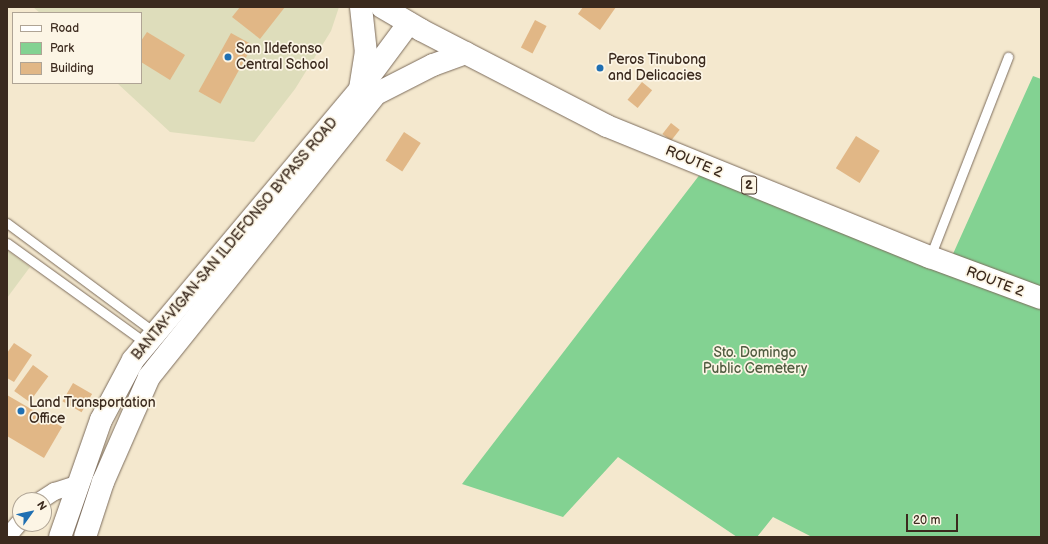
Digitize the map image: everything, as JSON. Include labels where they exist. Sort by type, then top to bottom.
[{"type":"main road","points":[[361,7],[366,53],[367,92],[466,53]]},
{"type":"main road","name":"ROUTE 2","points":[[382,7],[415,27],[614,128],[930,257],[1041,298]]},
{"type":"main road","name":"BANTAY-VIGAN-SAN ILDEFONSO BYPASS ROAD","points":[[85,537],[103,482],[125,428],[149,377],[160,345],[367,92],[415,27]]},
{"type":"main road","name":"BANTAY-VIGAN-SAN ILDEFONSO BYPASS ROAD","points":[[60,537],[101,420],[133,360],[160,345]]},
{"type":"street","points":[[52,492],[78,483]]},
{"type":"lane","points":[[930,257],[1008,58]]},
{"type":"lane","points":[[7,223],[160,345]]},
{"type":"lane","points":[[7,243],[160,345]]},
{"type":"lane","points":[[28,258],[37,246]]},
{"type":"shaded area","name":"San Ildefonso Central School","points":[[33,7],[339,7],[331,31],[295,89],[254,142],[170,132],[118,84],[142,84],[142,12],[39,12]]},
{"type":"shaded area","points":[[7,250],[30,267],[7,298]]},
{"type":"green space","name":"Sto. Domingo Public Cemetery","points":[[1033,76],[1041,79],[1041,537],[812,537],[773,517],[757,537],[737,537],[618,457],[563,517],[462,484],[701,173],[948,265]]},
{"type":"building","points":[[240,7],[285,7],[260,39],[232,17]]},
{"type":"building","points":[[583,7],[616,7],[600,30],[578,14]]},
{"type":"building","points":[[535,20],[547,26],[533,54],[521,48]]},
{"type":"building","points":[[147,32],[185,55],[170,80],[142,63],[142,40]]},
{"type":"building","points":[[231,33],[253,45],[220,104],[199,92]]},
{"type":"building","points":[[642,82],[652,90],[638,108],[628,100]]},
{"type":"building","points":[[671,123],[680,130],[671,141],[662,134]]},
{"type":"building","points":[[404,132],[421,143],[402,171],[385,161]]},
{"type":"building","points":[[856,136],[880,151],[860,183],[836,168]]},
{"type":"building","points":[[14,343],[32,355],[14,382],[7,378],[7,353]]},
{"type":"building","points":[[33,365],[48,376],[30,402],[14,391]]},
{"type":"building","points":[[73,383],[92,394],[82,412],[62,401]]},
{"type":"building","name":"Land Transportation Office","points":[[7,395],[62,427],[44,458],[7,436]]},
{"type":"place","name":"San Ildefonso Central School","points":[[228,57]]},
{"type":"place","name":"Peros Tinubong and Delicacies","points":[[600,68]]},
{"type":"place","name":"Land Transportation Office","points":[[21,411]]}]
